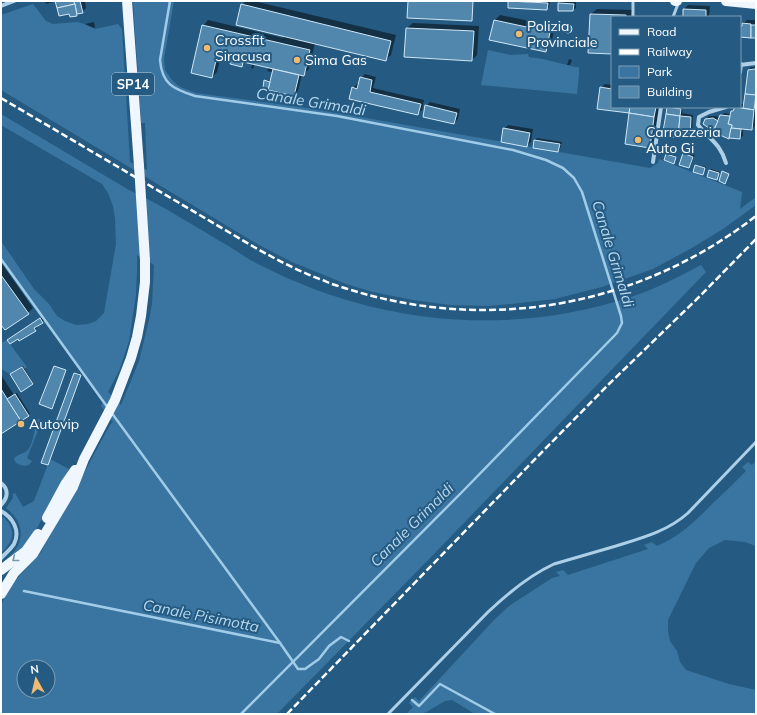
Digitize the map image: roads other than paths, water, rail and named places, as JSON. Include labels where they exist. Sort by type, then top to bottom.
[{"type":"main road","name":"SP14","points":[[84,459],[115,400],[131,358],[141,316],[145,282],[145,260],[127,1]]},
{"type":"main road","points":[[726,1],[756,4]]},
{"type":"main road","points":[[1,570],[26,550],[33,542],[66,483],[84,459]]},
{"type":"main road","points":[[1,594],[14,573],[33,554],[73,487],[84,459]]},
{"type":"street","points":[[1,6],[14,1]]},
{"type":"street","points":[[741,64],[756,64]]},
{"type":"street","points":[[653,162],[661,108]]},
{"type":"street","points":[[723,108],[699,117],[698,125],[704,133],[715,142],[726,163]]},
{"type":"street","points":[[1,479],[2,484],[6,488],[7,497],[1,505]]},
{"type":"street","points":[[1,511],[8,515],[14,522],[16,528],[14,544],[1,558]]},
{"type":"lane","points":[[633,1],[633,16]]},
{"type":"lane","points":[[673,16],[680,1]]},
{"type":"lane","points":[[388,714],[497,603],[521,584],[554,564],[652,535],[680,520],[756,442]]},
{"type":"waterway","name":"Canale Grimaldi","points":[[170,1],[160,60],[163,75],[166,80],[181,91],[195,96],[337,116],[513,150],[546,160],[563,168],[574,178],[582,192],[622,323],[617,333],[463,491],[241,714]]},
{"type":"waterway","points":[[1,259],[108,408]]},
{"type":"waterway","points":[[111,412],[280,643]]},
{"type":"waterway","name":"Canale Pisimotta","points":[[24,591],[280,643],[298,669],[305,669],[319,659],[329,646],[341,637],[349,641]]},
{"type":"waterway","name":"Canale Pisimotta","points":[[412,700],[419,706],[440,684],[495,714]]},
{"type":"railway","points":[[1,98],[280,261],[334,285],[404,303],[457,309],[510,309],[562,303],[614,290],[663,272],[711,247],[756,216]]},
{"type":"railway","points":[[287,714],[609,384],[698,298],[756,239]]},
{"type":"place","name":"Polizia Provinciale","points":[[519,34]]},
{"type":"place","name":"Crossfit Siracusa","points":[[207,48]]},
{"type":"place","name":"Sima Gas","points":[[297,60]]},
{"type":"place","name":"Carrozzeria Auto Gi","points":[[638,140]]},
{"type":"place","name":"Autovip","points":[[21,424]]}]
